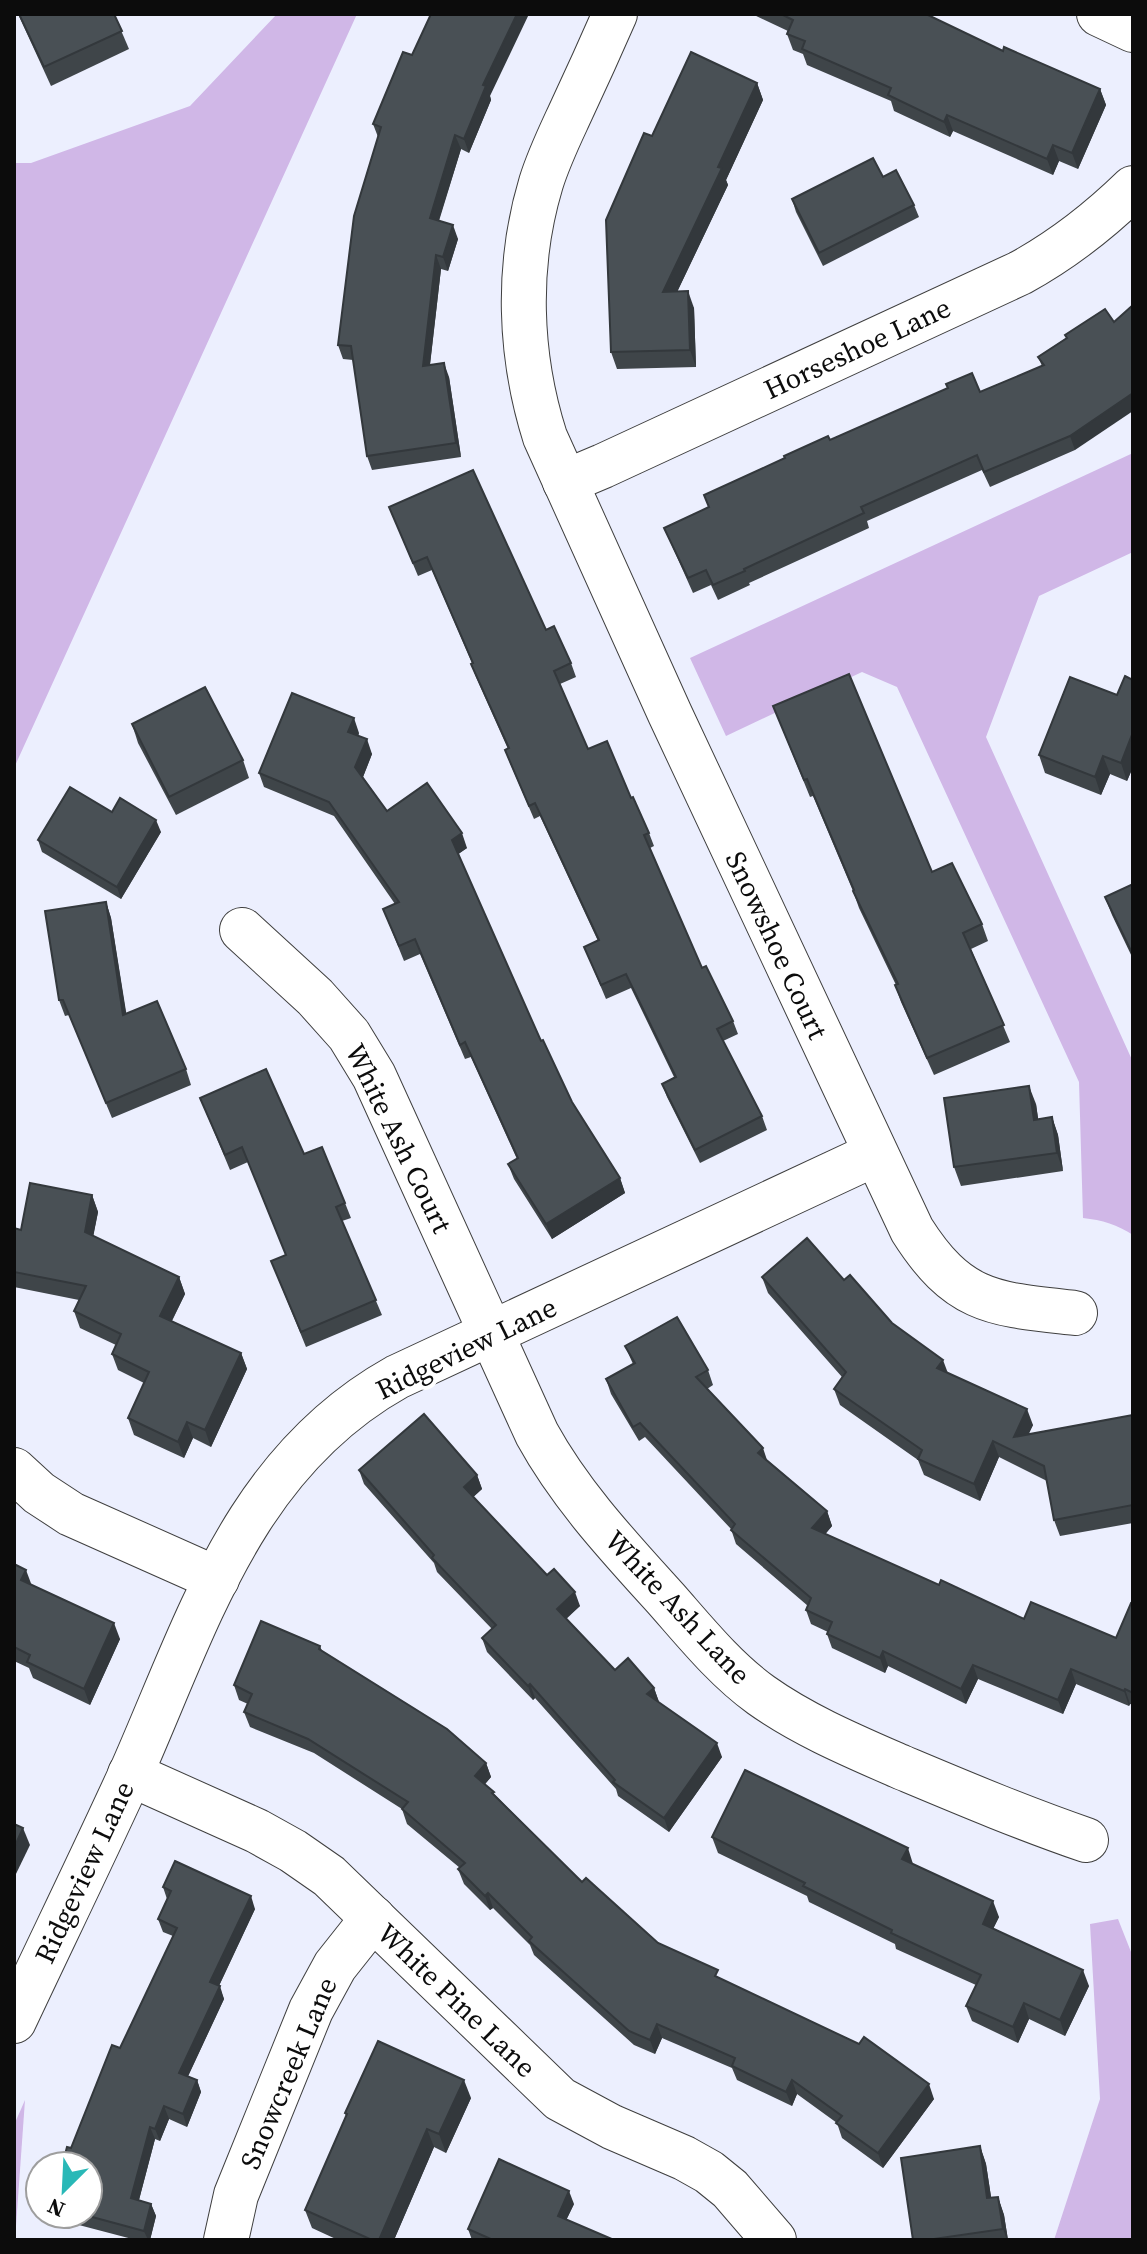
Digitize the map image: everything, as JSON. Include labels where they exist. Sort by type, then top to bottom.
[{"type":"street","name":"Snowshoe Court","points":[[615,14],[552,153],[541,183],[527,244],[523,301],[529,372],[545,437],[670,714],[912,1230],[925,1251],[958,1284],[981,1297],[1005,1305],[1075,1313]]},
{"type":"street","points":[[1099,14],[1133,30]]},
{"type":"street","name":"Horseshoe Lane","points":[[565,482],[1020,273],[1084,232],[1133,188]]},
{"type":"street","name":"White Ash Court","points":[[242,930],[315,997],[349,1035],[374,1076],[492,1334]]},
{"type":"street","name":"Ridgeview Lane","points":[[14,2021],[236,1540],[289,1464],[324,1428],[369,1393],[397,1377],[875,1154]]},
{"type":"street","name":"White Ash Lane","points":[[492,1334],[537,1434],[570,1486],[676,1611],[740,1678],[760,1695],[795,1716],[864,1751],[1006,1812],[1086,1840]]},
{"type":"street","points":[[14,1470],[39,1493],[71,1514],[217,1579]]},
{"type":"street","name":"White Pine Lane","points":[[130,1774],[257,1831],[329,1876],[560,2099],[709,2172],[730,2189],[774,2240]]},
{"type":"street","name":"Snowcreek Lane","points":[[226,2240],[236,2195],[311,2010],[335,1966],[373,1918]]},
{"type":"shaded area","points":[[277,14],[357,14],[14,768],[14,163],[31,163],[190,106]]},
{"type":"shaded area","points":[[1133,453],[1133,552],[1039,596],[986,737],[1133,1062],[1133,1235],[1122,1228],[1083,1218],[1079,1082],[897,687],[862,672],[726,736],[690,658]]},
{"type":"shaded area","points":[[1118,1919],[1133,1957],[1133,2240],[1054,2240],[1100,2099],[1090,1924]]},
{"type":"shaded area","points":[[25,2100],[15,2240],[14,2240],[14,2125]]},
{"type":"building","points":[[19,14],[114,14],[122,31],[44,67]]},
{"type":"building","points":[[431,14],[517,14],[483,85],[486,86],[464,139],[455,135],[430,218],[453,225],[443,257],[436,255],[423,366],[444,363],[456,443],[367,456],[351,346],[338,345],[354,216],[381,127],[373,124],[403,52],[412,55]]},
{"type":"building","points":[[781,14],[926,14],[1003,51],[1004,47],[1100,89],[1072,153],[1053,145],[1047,159],[947,115],[944,122],[888,95],[891,88],[802,49],[805,41],[787,34],[793,20]]},
{"type":"building","points":[[691,52],[757,83],[718,167],[722,168],[663,292],[688,291],[690,350],[611,352],[606,220],[644,133],[652,136]]},
{"type":"building","points":[[873,158],[883,177],[896,170],[914,205],[819,253],[792,199]]},
{"type":"building","points":[[1133,305],[1133,393],[1070,436],[984,472],[977,455],[861,507],[864,513],[713,585],[706,570],[688,578],[664,528],[709,507],[704,495],[828,436],[830,440],[948,388],[946,384],[972,373],[980,392],[1044,365],[1038,357],[1067,338],[1065,335],[1105,309],[1114,322]]},
{"type":"building","points":[[473,470],[546,630],[554,626],[571,663],[554,671],[588,749],[607,741],[649,833],[644,835],[702,968],[706,966],[733,1021],[717,1029],[762,1116],[695,1150],[662,1084],[676,1077],[626,974],[601,985],[584,947],[599,940],[535,803],[529,806],[505,750],[509,748],[427,557],[413,563],[389,507]]},
{"type":"building","points":[[849,674],[932,872],[952,863],[982,924],[963,933],[1004,1025],[927,1058],[895,985],[898,984],[853,891],[773,706]]},
{"type":"building","points":[[1125,676],[1133,680],[1133,732],[1121,763],[1103,756],[1095,777],[1039,755],[1070,677],[1117,695]]},
{"type":"building","points":[[205,687],[243,760],[169,797],[132,724]]},
{"type":"building","points":[[292,693],[354,718],[348,732],[367,739],[355,767],[387,811],[427,783],[462,833],[452,840],[541,1041],[572,1102],[620,1178],[546,1224],[508,1164],[518,1158],[465,1042],[460,1045],[415,939],[399,946],[383,909],[399,902],[329,802],[259,773]]},
{"type":"building","points":[[70,787],[112,812],[120,798],[156,820],[117,887],[38,840]]},
{"type":"building","points":[[1133,884],[1133,955],[1105,897]]},
{"type":"building","points":[[106,902],[123,1015],[157,1001],[186,1069],[106,1103],[63,1000],[59,1000],[45,911]]},
{"type":"building","points":[[266,1069],[304,1154],[322,1147],[345,1203],[336,1207],[376,1300],[301,1332],[271,1261],[286,1255],[242,1147],[225,1155],[200,1098]]},
{"type":"building","points":[[1029,1086],[1034,1120],[1052,1117],[1057,1153],[954,1167],[944,1098]]},
{"type":"building","points":[[30,1183],[92,1195],[85,1232],[179,1277],[160,1316],[241,1353],[205,1430],[187,1422],[178,1442],[128,1418],[149,1372],[112,1354],[121,1334],[74,1311],[86,1286],[14,1272],[14,1228],[21,1230]]},
{"type":"building","points":[[807,1238],[844,1280],[850,1275],[892,1323],[943,1360],[937,1368],[1027,1409],[1014,1437],[1133,1415],[1133,1505],[1054,1520],[1044,1466],[993,1441],[974,1484],[918,1459],[922,1450],[834,1389],[846,1372],[762,1277]]},
{"type":"building","points":[[677,1317],[708,1370],[696,1377],[763,1448],[758,1453],[827,1511],[812,1528],[939,1585],[941,1580],[1024,1619],[1031,1602],[1116,1638],[1133,1604],[1133,1693],[1071,1669],[1058,1700],[973,1665],[961,1689],[883,1651],[880,1658],[827,1634],[832,1622],[806,1610],[811,1598],[731,1530],[735,1524],[640,1423],[633,1427],[606,1379],[635,1363],[625,1346]]},
{"type":"building","points":[[424,1414],[477,1475],[464,1487],[547,1575],[554,1569],[575,1592],[557,1609],[615,1670],[628,1658],[654,1688],[647,1694],[717,1743],[664,1818],[613,1782],[615,1780],[530,1684],[528,1686],[482,1638],[496,1625],[432,1558],[434,1555],[359,1470]]},
{"type":"building","points":[[14,1564],[26,1570],[21,1580],[114,1623],[84,1689],[27,1662],[30,1655],[14,1647]]},
{"type":"building","points":[[261,1621],[320,1646],[319,1649],[447,1729],[486,1763],[475,1776],[582,1882],[586,1878],[658,1943],[718,1970],[715,1976],[859,2044],[864,2037],[929,2084],[878,2153],[836,2123],[842,2116],[792,2080],[786,2092],[732,2066],[735,2058],[657,2024],[650,2040],[629,2031],[529,1941],[532,1937],[488,1893],[485,1896],[458,1869],[465,1863],[402,1809],[408,1802],[308,1739],[244,1712],[252,1694],[234,1685]]},
{"type":"building","points":[[745,1770],[908,1848],[902,1859],[993,1901],[983,1924],[1083,1970],[1060,2020],[1024,2003],[1013,2027],[966,2006],[981,1975],[891,1933],[892,1930],[803,1886],[805,1883],[712,1837]]},
{"type":"building","points":[[14,1824],[23,1828],[14,1848]]},
{"type":"building","points":[[175,1861],[251,1896],[210,1982],[220,1986],[179,2073],[197,2080],[183,2114],[164,2106],[155,2129],[150,2127],[131,2198],[151,2204],[144,2231],[104,2220],[104,2150],[66,2150],[67,2147],[71,2148],[112,2045],[120,2048],[177,1928],[158,1919],[171,1891],[163,1887]]},
{"type":"building","points":[[378,2041],[464,2080],[439,2134],[427,2129],[379,2240],[372,2240],[305,2210]]},
{"type":"building","points":[[980,2146],[987,2198],[998,2197],[1003,2229],[913,2240],[901,2158]]},
{"type":"building","points":[[499,2159],[569,2191],[558,2216],[614,2240],[493,2240],[468,2229]]}]
